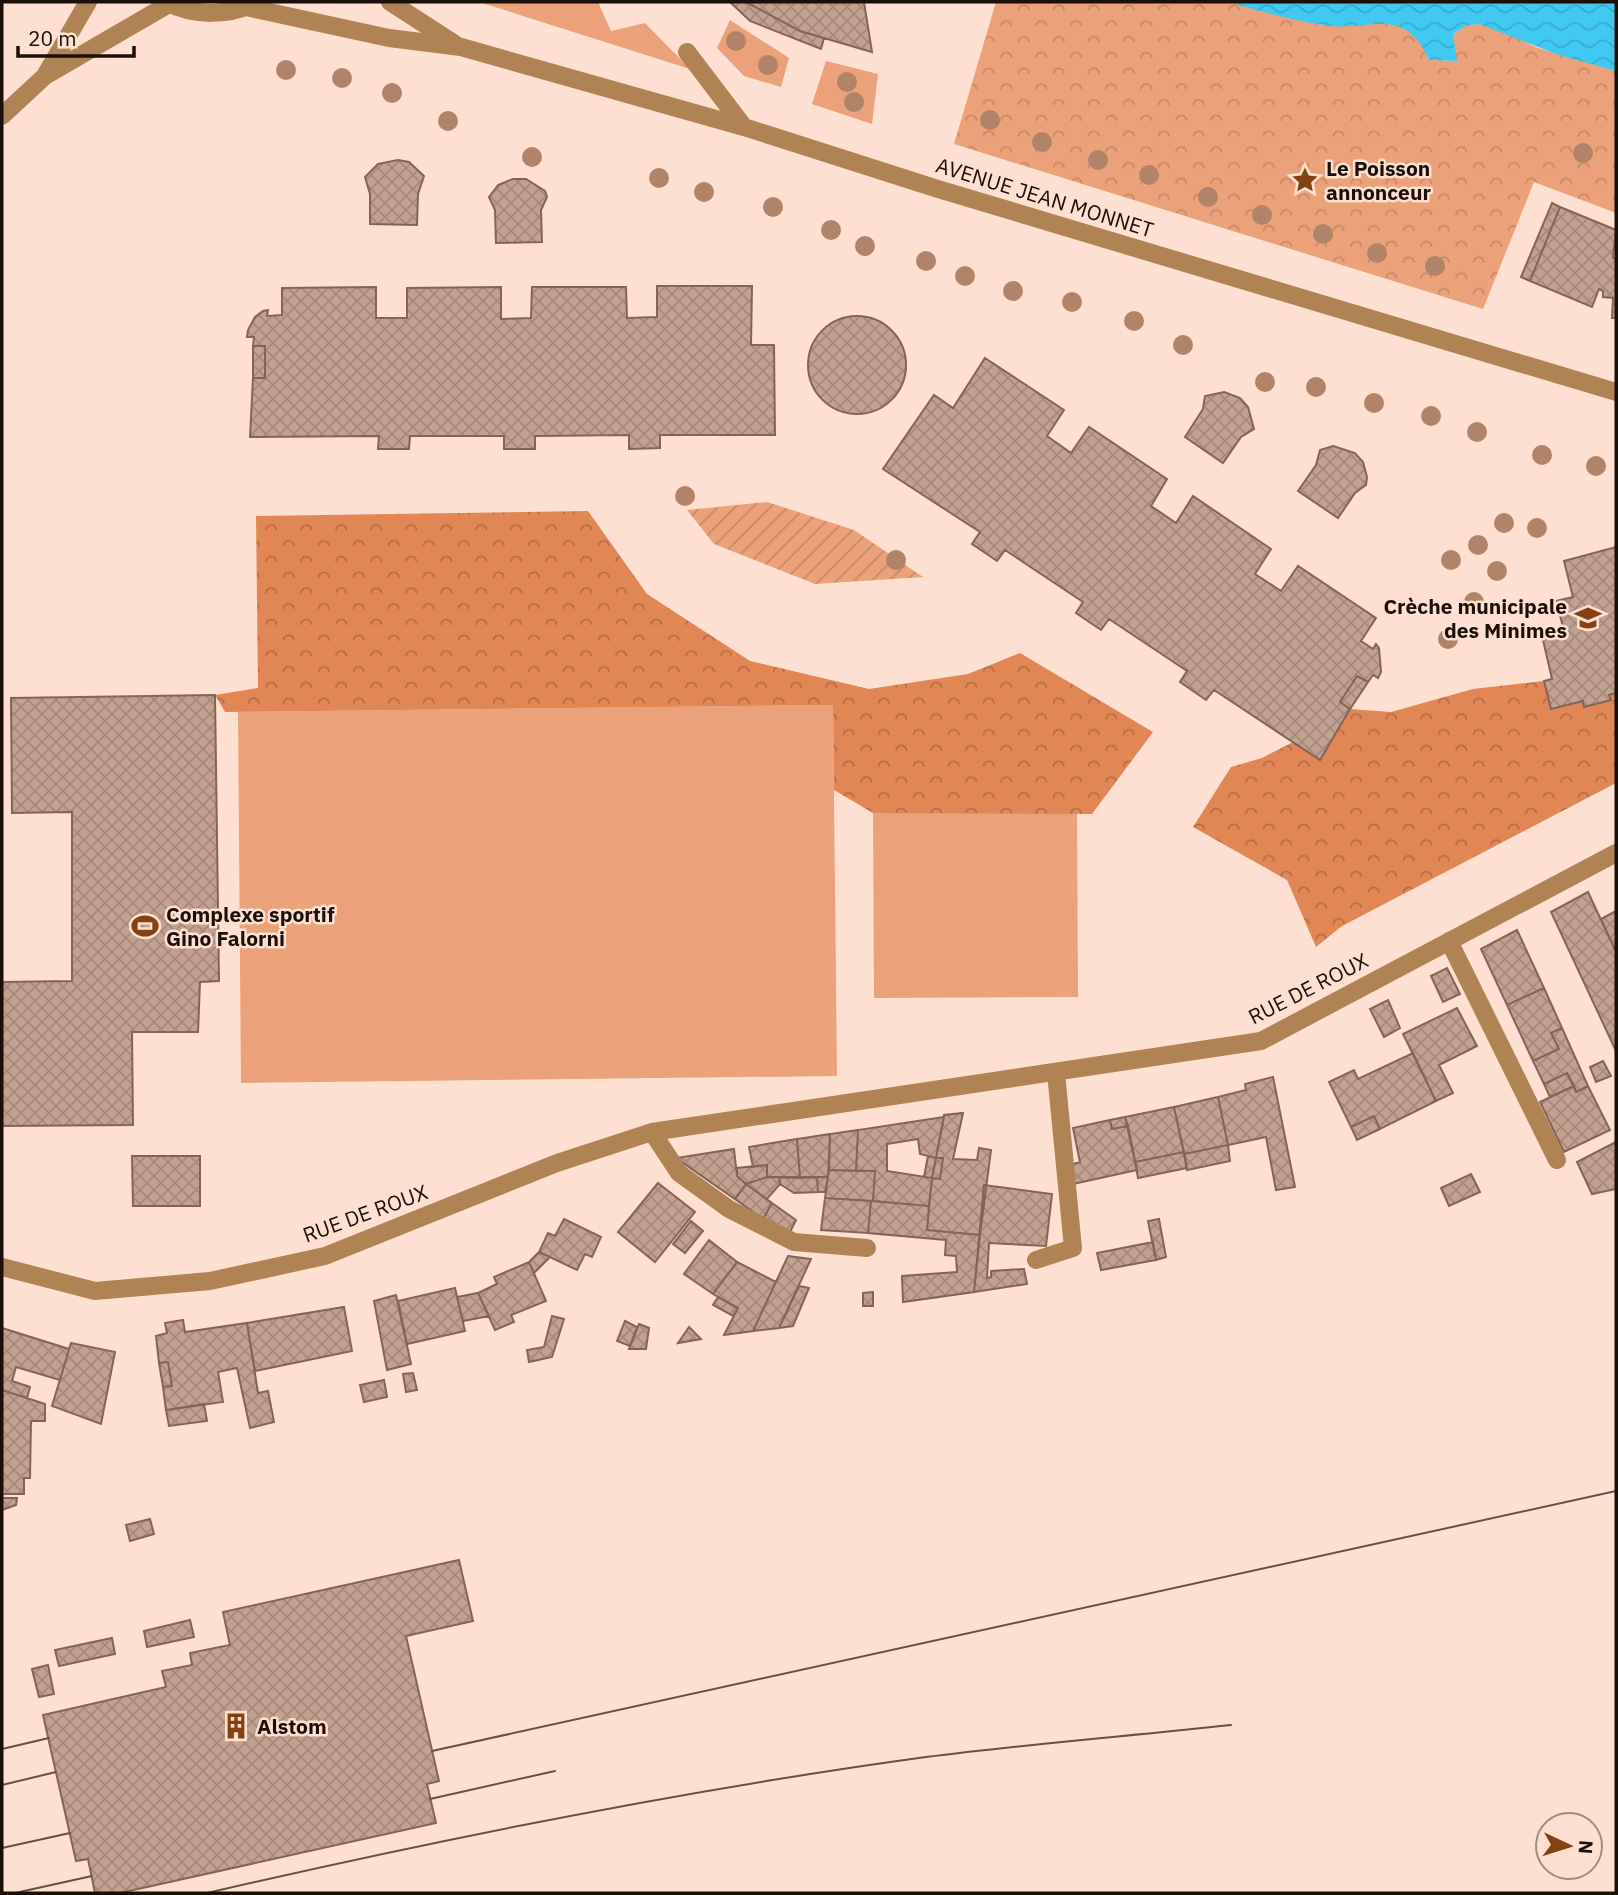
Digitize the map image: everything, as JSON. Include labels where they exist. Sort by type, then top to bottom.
[{"type":"street","points":[[45,76],[88,2]]},
{"type":"street","name":"AVENUE JEAN MONNET","points":[[390,2],[461,47]]},
{"type":"street","points":[[2,116],[45,76],[168,3],[209,13],[252,4]]},
{"type":"street","name":"AVENUE JEAN MONNET","points":[[252,4],[377,36],[461,47],[744,127],[951,193],[1616,392]]},
{"type":"street","points":[[687,52],[744,127]]},
{"type":"street","name":"RUE DE ROUX","points":[[2,1267],[95,1291],[210,1281],[325,1256],[557,1163],[652,1132],[1261,1041],[1616,853]]},
{"type":"street","points":[[1449,941],[1557,1160]]},
{"type":"street","points":[[1036,1260],[1073,1248],[1056,1073]]},
{"type":"street","points":[[652,1132],[679,1173],[729,1209],[794,1242],[867,1248]]},
{"type":"green space","points":[[479,2],[598,2],[611,31],[645,23],[690,69]]},
{"type":"green space","points":[[996,2],[1228,2],[1323,25],[1388,23],[1405,28],[1419,38],[1429,60],[1456,61],[1453,34],[1466,26],[1479,24],[1493,27],[1538,48],[1616,71],[1616,213],[1534,182],[1483,309],[954,144]]},
{"type":"green space","points":[[730,20],[789,58],[781,87],[744,76],[717,48]]},
{"type":"green space","points":[[826,61],[878,74],[872,124],[812,104]]},
{"type":"green space","points":[[767,502],[854,530],[923,577],[815,584],[714,544],[687,510]]},
{"type":"green space","points":[[588,511],[647,594],[750,661],[869,689],[968,674],[1020,653],[1153,732],[1092,814],[873,813],[834,790],[833,705],[225,712],[215,695],[258,688],[256,516]]},
{"type":"green space","points":[[1544,681],[1551,709],[1583,701],[1584,706],[1611,699],[1609,695],[1616,693],[1616,783],[1342,926],[1316,947],[1287,880],[1193,827],[1231,767],[1262,758],[1293,742],[1320,760],[1350,709],[1391,712],[1473,689]]},
{"type":"green space","points":[[833,705],[837,1076],[241,1083],[238,712]]},
{"type":"green space","points":[[1077,812],[1078,997],[874,998],[873,813]]},
{"type":"water","points":[[1228,2],[1616,2],[1616,71],[1559,55],[1479,24],[1466,26],[1453,34],[1457,61],[1429,60],[1419,42],[1397,26],[1323,25]]},
{"type":"building","points":[[730,2],[746,2],[800,31],[824,38],[821,49],[750,21]]},
{"type":"building","points":[[746,2],[864,2],[872,52],[800,31]]},
{"type":"building","points":[[398,160],[409,162],[424,176],[418,194],[417,225],[370,224],[370,194],[365,177],[378,164]]},
{"type":"building","points":[[513,179],[526,179],[545,191],[547,197],[541,210],[542,242],[496,243],[495,210],[489,197],[498,185]]},
{"type":"building","points":[[1552,203],[1560,207],[1530,281],[1521,277]]},
{"type":"building","points":[[1560,207],[1616,230],[1613,258],[1616,259],[1616,318],[1612,318],[1613,298],[1603,297],[1603,291],[1599,289],[1592,307],[1530,281]]},
{"type":"building","points":[[657,286],[752,286],[751,345],[774,345],[775,435],[660,435],[660,448],[629,449],[629,435],[535,436],[535,449],[504,449],[504,436],[410,436],[409,449],[378,449],[379,436],[250,437],[253,378],[265,378],[265,346],[253,346],[254,337],[247,337],[248,330],[255,317],[263,311],[268,310],[267,316],[282,315],[282,288],[376,287],[376,318],[407,318],[407,288],[501,287],[501,319],[531,318],[532,287],[626,287],[627,318],[657,317]]},
{"type":"building","points":[[857,316],[876,320],[892,330],[902,346],[906,365],[902,384],[892,400],[876,410],[857,414],[838,410],[822,400],[812,384],[808,365],[812,346],[822,330],[838,320]]},
{"type":"building","points":[[253,346],[265,346],[265,378],[253,378]]},
{"type":"building","points":[[985,358],[1064,410],[1047,436],[1071,453],[1089,427],[1167,479],[1151,506],[1176,523],[1193,496],[1271,549],[1255,574],[1281,591],[1298,566],[1376,618],[1361,641],[1373,649],[1376,644],[1379,648],[1381,672],[1378,678],[1373,675],[1368,682],[1357,676],[1340,702],[1350,709],[1320,760],[1214,690],[1206,700],[1180,682],[1187,671],[1109,619],[1101,630],[1076,613],[1083,602],[1005,550],[997,561],[972,544],[980,532],[883,469],[934,395],[953,408]]},
{"type":"building","points":[[1224,392],[1240,398],[1248,407],[1254,429],[1241,437],[1223,463],[1185,437],[1203,409],[1205,396]]},
{"type":"building","points":[[1333,446],[1355,453],[1363,462],[1367,477],[1366,485],[1355,493],[1338,518],[1298,491],[1316,465],[1320,450]]},
{"type":"building","name":"Crèche municipale des Minimes","points":[[1616,547],[1616,693],[1609,695],[1611,700],[1584,707],[1583,701],[1551,709],[1544,681],[1552,679],[1543,640],[1565,634],[1556,601],[1573,597],[1564,561]]},
{"type":"building","points":[[1357,676],[1368,682],[1350,709],[1340,702]]},
{"type":"building","name":"Complexe sportif Gino Falorni","points":[[215,695],[219,981],[200,982],[198,1032],[132,1032],[133,1125],[2,1126],[2,982],[72,981],[72,812],[12,813],[11,698]]},
{"type":"building","points":[[1588,892],[1616,952],[1616,1051],[1551,912]]},
{"type":"building","points":[[1616,911],[1616,952],[1601,919]]},
{"type":"building","points":[[1517,930],[1544,988],[1507,1005],[1481,949]]},
{"type":"building","points":[[1447,968],[1460,994],[1443,1002],[1431,976]]},
{"type":"building","points":[[1544,988],[1562,1028],[1551,1033],[1559,1049],[1533,1061],[1507,1005]]},
{"type":"building","points":[[1388,1000],[1400,1028],[1384,1037],[1370,1009]]},
{"type":"building","points":[[1457,1008],[1477,1046],[1439,1065],[1453,1093],[1436,1101],[1403,1034]]},
{"type":"building","points":[[1562,1028],[1588,1086],[1576,1092],[1567,1073],[1544,1084],[1533,1061],[1559,1049],[1551,1033]]},
{"type":"building","points":[[1413,1053],[1436,1101],[1380,1129],[1374,1116],[1351,1127],[1329,1082],[1354,1070],[1358,1079]]},
{"type":"building","points":[[1603,1061],[1611,1076],[1596,1082],[1590,1067]]},
{"type":"building","points":[[1567,1073],[1574,1086],[1550,1097],[1544,1084]]},
{"type":"building","points":[[1273,1077],[1295,1187],[1276,1190],[1266,1137],[1228,1145],[1218,1097],[1246,1090],[1245,1084]]},
{"type":"building","points":[[1574,1086],[1576,1092],[1588,1086],[1610,1130],[1564,1152],[1540,1102]]},
{"type":"building","points":[[1218,1097],[1228,1145],[1184,1154],[1174,1107]]},
{"type":"building","points":[[1174,1107],[1184,1152],[1135,1162],[1125,1117]]},
{"type":"building","points":[[963,1113],[953,1159],[977,1160],[979,1148],[991,1150],[980,1235],[927,1230],[932,1178],[940,1179],[943,1158],[936,1158],[944,1115]]},
{"type":"building","points":[[1374,1116],[1380,1129],[1357,1140],[1351,1127]]},
{"type":"building","points":[[944,1117],[936,1158],[920,1154],[918,1139],[887,1144],[887,1171],[932,1178],[929,1206],[873,1201],[875,1171],[856,1171],[858,1130]]},
{"type":"building","points":[[1125,1117],[1128,1126],[1112,1129],[1110,1120]]},
{"type":"building","points":[[1110,1120],[1112,1129],[1128,1126],[1137,1170],[1073,1184],[1070,1165],[1080,1162],[1073,1128]]},
{"type":"building","points":[[858,1130],[856,1171],[829,1170],[830,1134]]},
{"type":"building","points":[[830,1134],[828,1177],[800,1178],[797,1139]]},
{"type":"building","points":[[797,1139],[800,1178],[767,1177],[767,1165],[753,1167],[749,1147]]},
{"type":"building","points":[[1616,1142],[1616,1189],[1592,1194],[1577,1162]]},
{"type":"building","points":[[1228,1145],[1230,1161],[1187,1170],[1184,1154]]},
{"type":"building","points":[[734,1149],[737,1176],[746,1184],[735,1199],[676,1158]]},
{"type":"building","points":[[1184,1152],[1187,1168],[1138,1178],[1135,1162]]},
{"type":"building","points":[[132,1156],[200,1156],[200,1206],[133,1206]]},
{"type":"building","points":[[928,1156],[936,1158],[932,1178],[924,1177]]},
{"type":"building","points":[[936,1158],[943,1158],[940,1179],[932,1178]]},
{"type":"building","points":[[767,1165],[767,1177],[746,1184],[737,1176],[737,1168]]},
{"type":"building","points":[[829,1170],[875,1171],[873,1201],[825,1198]]},
{"type":"building","points":[[1471,1174],[1480,1192],[1449,1206],[1441,1188]]},
{"type":"building","points":[[767,1177],[779,1177],[780,1184],[767,1199],[746,1184]]},
{"type":"building","points":[[779,1177],[817,1177],[818,1192],[794,1193],[780,1184]]},
{"type":"building","points":[[817,1177],[828,1177],[825,1192],[818,1192]]},
{"type":"building","points":[[658,1183],[695,1212],[655,1262],[618,1232]]},
{"type":"building","points":[[746,1184],[772,1203],[763,1219],[735,1199]]},
{"type":"building","points":[[984,1185],[1052,1194],[1046,1246],[989,1243],[987,1278],[991,1277],[991,1271],[1024,1269],[1027,1284],[974,1292]]},
{"type":"building","points":[[825,1198],[871,1201],[868,1233],[821,1230]]},
{"type":"building","points":[[871,1201],[929,1206],[927,1230],[980,1235],[974,1292],[903,1302],[902,1276],[957,1272],[956,1256],[945,1255],[946,1240],[868,1233]]},
{"type":"building","points":[[772,1203],[796,1220],[790,1232],[763,1219]]},
{"type":"building","points":[[564,1219],[601,1237],[592,1257],[585,1254],[577,1270],[539,1252],[548,1233],[555,1236]]},
{"type":"building","points":[[1159,1219],[1166,1257],[1156,1260],[1148,1221]]},
{"type":"building","points":[[691,1221],[703,1231],[685,1253],[673,1244]]},
{"type":"building","points":[[709,1240],[737,1262],[713,1294],[684,1274]]},
{"type":"building","points":[[1153,1242],[1156,1260],[1101,1270],[1097,1253]]},
{"type":"building","points":[[539,1252],[550,1257],[534,1273],[529,1262]]},
{"type":"building","points":[[788,1256],[811,1259],[779,1328],[753,1331]]},
{"type":"building","points":[[529,1262],[546,1301],[511,1315],[514,1322],[495,1330],[478,1293],[497,1284],[494,1277]]},
{"type":"building","points":[[737,1262],[776,1282],[753,1331],[724,1335],[738,1308],[713,1294]]},
{"type":"building","points":[[799,1286],[809,1288],[793,1326],[779,1328]]},
{"type":"building","points":[[455,1288],[465,1331],[407,1344],[398,1301]]},
{"type":"building","points":[[873,1292],[873,1306],[863,1306],[863,1293]]},
{"type":"building","points":[[478,1293],[489,1316],[463,1321],[457,1297]]},
{"type":"building","points":[[396,1295],[411,1364],[387,1370],[374,1301]]},
{"type":"building","points":[[718,1297],[738,1308],[733,1316],[713,1305]]},
{"type":"building","points":[[344,1307],[352,1351],[255,1371],[247,1323]]},
{"type":"building","points":[[552,1316],[564,1319],[552,1357],[529,1362],[527,1350],[544,1347]]},
{"type":"building","points":[[183,1320],[185,1332],[247,1323],[258,1393],[268,1391],[274,1422],[250,1428],[237,1368],[218,1372],[223,1402],[166,1410],[163,1387],[172,1386],[168,1362],[159,1363],[156,1336],[167,1333],[165,1323]]},
{"type":"building","points":[[625,1321],[637,1327],[630,1346],[617,1341]]},
{"type":"building","points":[[639,1324],[649,1328],[646,1349],[629,1349]]},
{"type":"building","points":[[689,1327],[701,1339],[678,1343]]},
{"type":"building","points":[[2,1328],[69,1349],[60,1380],[16,1367],[12,1381],[30,1387],[27,1398],[2,1390]]},
{"type":"building","points":[[71,1343],[115,1352],[101,1424],[52,1406]]},
{"type":"building","points":[[168,1362],[172,1386],[163,1387],[159,1363]]},
{"type":"building","points":[[413,1373],[417,1390],[406,1392],[403,1374]]},
{"type":"building","points":[[384,1380],[387,1397],[364,1402],[360,1385]]},
{"type":"building","points":[[2,1390],[45,1404],[45,1421],[31,1421],[30,1478],[24,1478],[24,1494],[2,1494]]},
{"type":"building","points":[[204,1404],[207,1421],[169,1426],[166,1410]]},
{"type":"building","points":[[2,1498],[17,1498],[16,1505],[2,1510]]},
{"type":"building","points":[[150,1519],[154,1534],[130,1541],[126,1525]]},
{"type":"building","name":"Alstom","points":[[459,1560],[473,1621],[406,1636],[439,1781],[427,1784],[436,1823],[120,1893],[95,1893],[88,1859],[76,1861],[43,1715],[166,1687],[162,1671],[192,1665],[190,1653],[230,1645],[223,1612]]},
{"type":"building","points":[[190,1620],[194,1637],[147,1647],[144,1631]]},
{"type":"building","points":[[112,1638],[115,1654],[59,1666],[55,1650]]},
{"type":"building","points":[[48,1665],[54,1694],[39,1697],[32,1669]]},
{"type":"tram line","points":[[432,1751],[1616,1491]]},
{"type":"tram line","points":[[207,1893],[475,1834],[745,1784],[964,1752],[1231,1725]]},
{"type":"tram line","points":[[2,1749],[49,1738]]},
{"type":"tram line","points":[[430,1799],[555,1771]]},
{"type":"tram line","points":[[2,1785],[56,1772]]},
{"type":"tram line","points":[[2,1848],[70,1833]]},
{"type":"tram line","points":[[15,1893],[92,1876]]},
{"type":"place","name":"Le Poisson annonceur","points":[[1305,180]]},
{"type":"place","name":"Crèche municipale des Minimes","points":[[1588,618]]},
{"type":"place","name":"Complexe sportif Gino Falorni","points":[[145,926]]},
{"type":"place","name":"Alstom","points":[[236,1726]]}]
